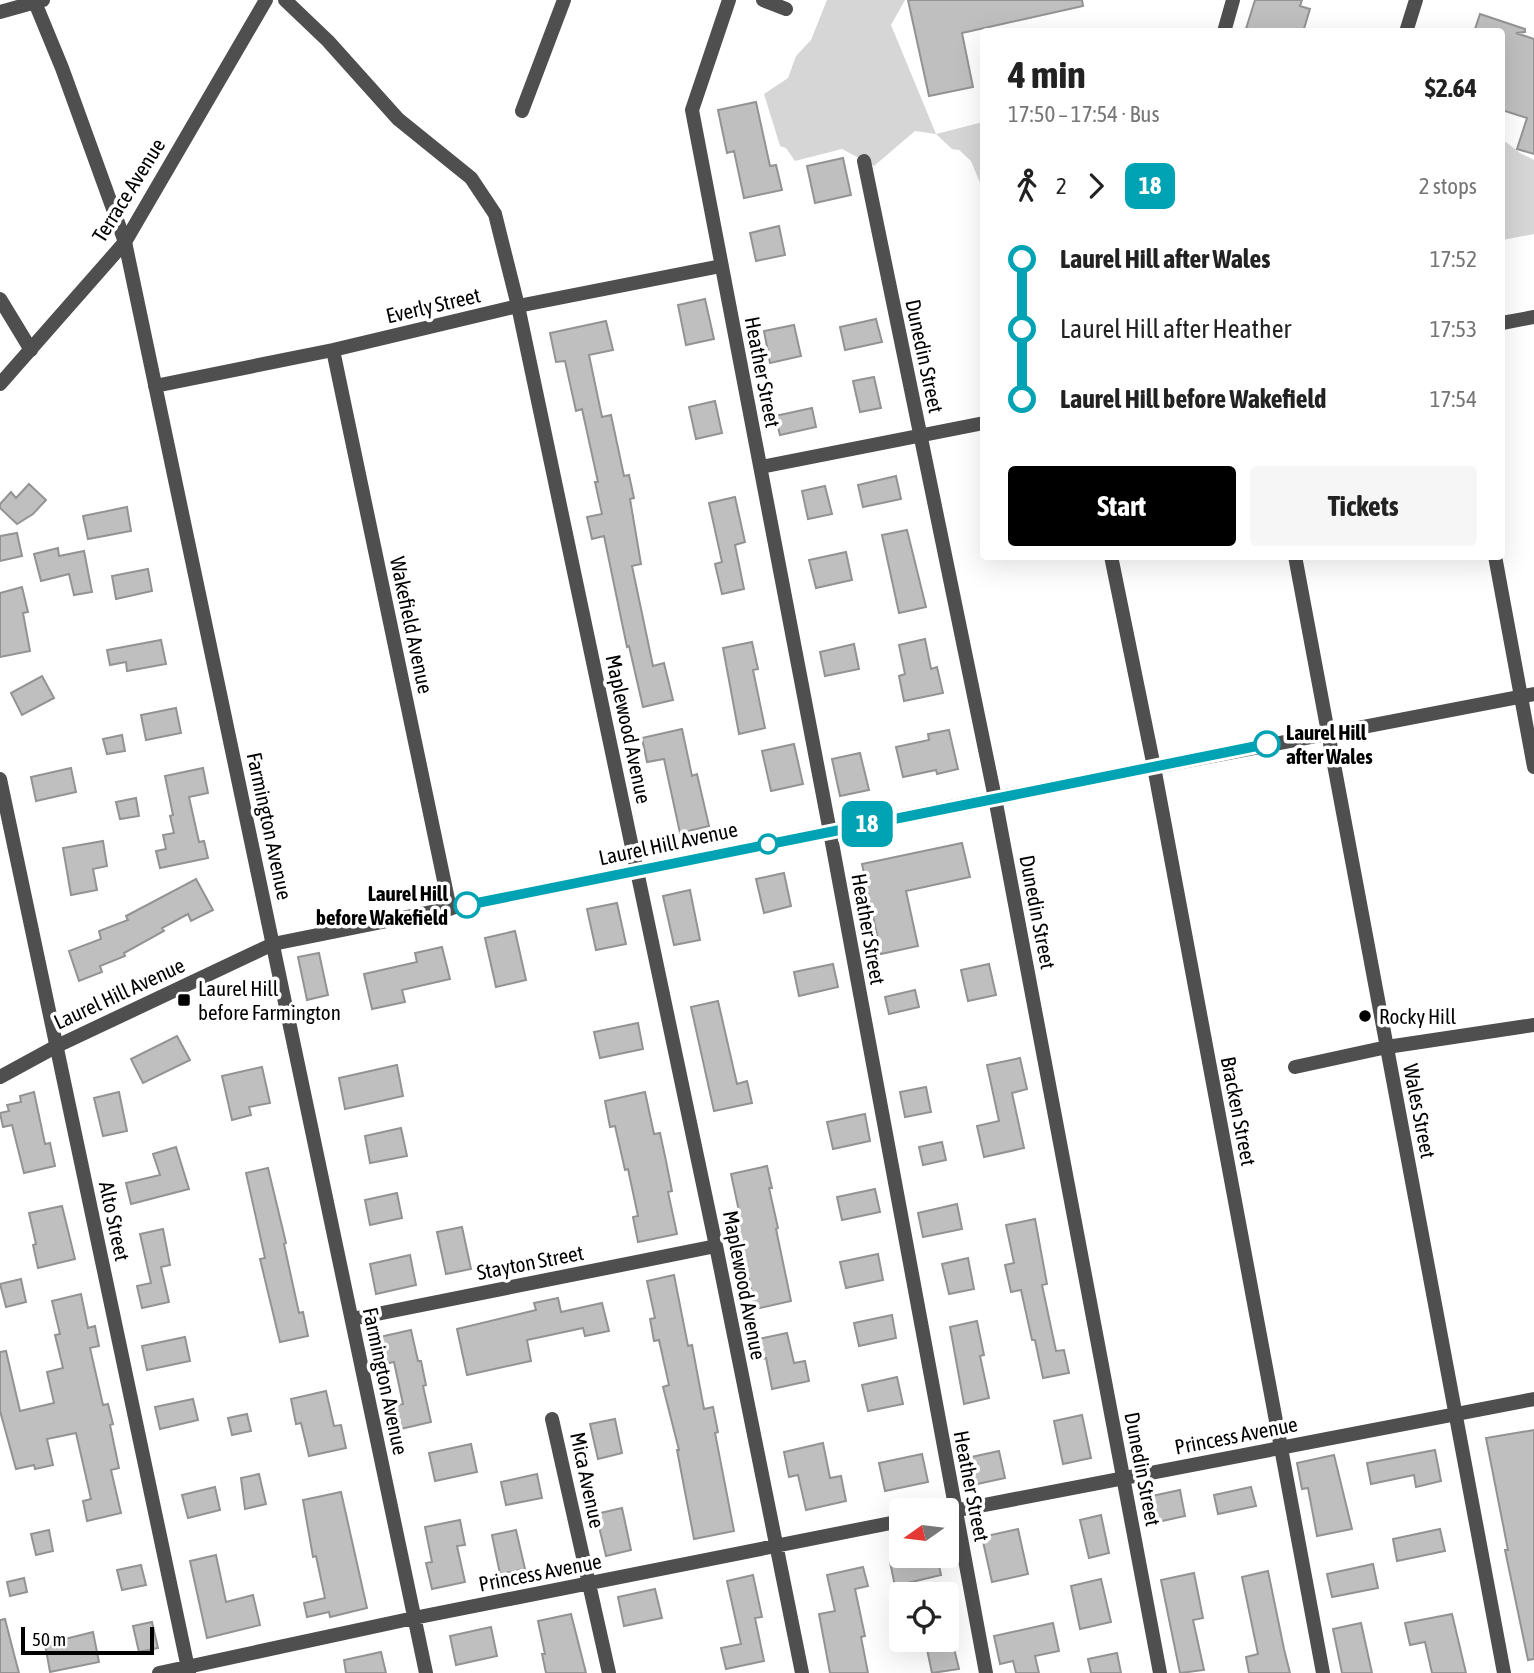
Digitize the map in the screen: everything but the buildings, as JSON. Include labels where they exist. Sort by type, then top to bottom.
[{"type":"street","name":"Terrace Avenue","points":[[0,384],[125,242],[266,0]]},
{"type":"street","name":"Maplewood Avenue","points":[[285,0],[328,41],[398,119],[471,178],[495,214],[518,306],[638,871],[802,1673]]},
{"type":"street","points":[[522,111],[564,0]]},
{"type":"street","name":"Heather Street","points":[[729,0],[692,110],[830,831],[949,1498]]},
{"type":"street","points":[[763,0],[786,9]]},
{"type":"street","points":[[1225,28],[1233,0]]},
{"type":"street","points":[[1407,28],[1416,0]]},
{"type":"street","name":"Farmington Avenue","points":[[37,1],[125,242],[426,1673]]},
{"type":"street","points":[[0,12],[37,1]]},
{"type":"street","name":"Dunedin Street","points":[[864,161],[995,798],[1160,1673]]},
{"type":"street","name":"Everly Street","points":[[155,386],[333,350],[518,306],[721,266]]},
{"type":"street","points":[[0,299],[31,350]]},
{"type":"street","points":[[1505,322],[1534,317]]},
{"type":"street","name":"Wakefield Avenue","points":[[333,350],[450,909]]},
{"type":"street","points":[[761,467],[980,424]]},
{"type":"street","name":"Bracken Street","points":[[1112,560],[1154,767],[1323,1673]]},
{"type":"street","name":"Wales Street","points":[[1297,560],[1504,1673]]},
{"type":"street","points":[[1496,560],[1527,695],[1534,766]]},
{"type":"street","name":"Laurel Hill Avenue","points":[[0,1077],[57,1046],[273,944],[995,798],[1527,695]]},
{"type":"street","name":"Alto Street","points":[[0,779],[188,1670]]},
{"type":"street","points":[[1295,1067],[1387,1047],[1534,1025]]},
{"type":"street","name":"Stayton Street","points":[[352,1319],[716,1246]]},
{"type":"street","name":"Princess Avenue","points":[[959,1510],[1534,1399]]},
{"type":"street","name":"Mica Avenue","points":[[552,1419],[609,1673]]},
{"type":"street","name":"Princess Avenue","points":[[159,1673],[188,1670],[414,1618],[889,1523]]},
{"type":"street","name":"Heather Street","points":[[959,1549],[986,1673]]},
{"type":"shaded area","points":[[827,0],[905,0],[891,25],[936,134],[915,131],[874,166],[842,149],[795,161],[786,148],[780,146],[764,94],[788,78],[796,56],[811,40]]},
{"type":"shaded area","points":[[980,123],[980,183],[971,161],[959,150],[952,149],[936,134]]},
{"type":"shaded area","points":[[1505,141],[1534,160],[1534,234],[1505,239]]},
{"type":"bus line","name":"18","points":[[467,905],[1267,744]]},
{"type":"place","name":"Laurel Hill after Wales","points":[[1267,744]]},
{"type":"place","name":"Laurel Hill before Wakefield","points":[[467,905]]},
{"type":"place","name":"Laurel Hill before Farmington","points":[[184,1000]]},
{"type":"place","name":"Rocky Hill","points":[[1365,1016]]}]
